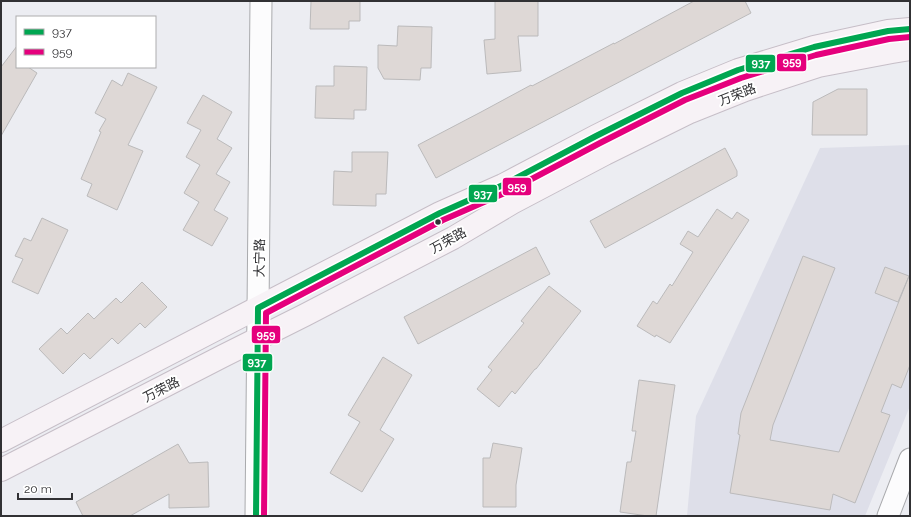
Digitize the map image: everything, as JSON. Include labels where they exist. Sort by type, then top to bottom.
[{"type":"main road","name":"万荣路","points":[[1,441],[440,213],[503,185],[682,93],[738,70],[814,47],[888,31],[910,29]]},
{"type":"main road","name":"万荣路","points":[[1,470],[453,238],[495,213],[605,154],[690,112],[745,90],[818,66],[910,49]]},
{"type":"street","name":"大宁路","points":[[256,516],[261,1]]},
{"type":"street","points":[[888,516],[910,459]]},
{"type":"shaded area","points":[[910,145],[910,406],[865,516],[687,516],[696,416],[820,148]]},
{"type":"building","points":[[311,1],[360,1],[360,21],[349,21],[349,29],[310,29]]},
{"type":"building","points":[[495,1],[538,1],[538,36],[518,36],[521,71],[487,74],[484,40],[495,39]]},
{"type":"building","points":[[694,1],[745,1],[751,13],[436,178],[418,145]]},
{"type":"building","points":[[398,26],[432,27],[431,68],[421,68],[420,80],[384,79],[378,68],[378,45],[397,46]]},
{"type":"building","points":[[16,47],[16,68],[30,68],[37,73],[1,136],[1,67]]},
{"type":"building","points":[[334,66],[367,67],[366,110],[354,110],[354,119],[315,118],[316,86],[334,86]]},
{"type":"building","points":[[128,73],[157,87],[128,145],[143,151],[117,210],[87,196],[92,184],[81,179],[101,132],[99,131],[106,119],[95,113],[112,80],[122,86]]},
{"type":"building","points":[[838,89],[867,89],[867,135],[812,135],[813,102]]},
{"type":"building","points":[[203,95],[232,112],[217,139],[232,148],[216,174],[230,182],[214,210],[228,218],[212,246],[183,230],[199,202],[184,193],[200,165],[186,157],[201,130],[187,123]]},
{"type":"building","points":[[725,148],[737,171],[737,176],[605,248],[590,221]]},
{"type":"building","points":[[352,152],[388,152],[386,194],[376,194],[376,206],[333,205],[334,171],[352,172]]},
{"type":"building","points":[[717,209],[732,219],[737,212],[749,220],[670,343],[656,335],[655,337],[637,326],[653,301],[657,304],[670,284],[672,286],[693,252],[680,244],[688,231],[698,237]]},
{"type":"building","points":[[42,218],[68,230],[38,294],[12,282],[23,259],[15,256],[24,238],[31,241]]},
{"type":"building","points":[[536,247],[550,274],[418,344],[404,317]]},
{"type":"building","points":[[803,256],[835,268],[773,425],[770,440],[839,452],[910,276],[910,365],[901,388],[892,384],[881,412],[890,415],[855,503],[833,494],[830,510],[730,493],[740,435],[738,434],[741,413]]},
{"type":"building","points":[[885,267],[909,276],[898,302],[875,293]]},
{"type":"building","points":[[142,282],[167,307],[145,328],[140,323],[118,344],[112,338],[90,359],[84,353],[63,374],[39,349],[61,328],[67,334],[88,313],[94,319],[116,298],[121,303]]},
{"type":"building","points":[[549,286],[581,311],[515,394],[512,391],[499,407],[477,389],[492,370],[488,367],[524,323],[521,321]]},
{"type":"building","points":[[383,357],[412,375],[380,430],[394,439],[362,492],[330,473],[360,422],[348,415]]},
{"type":"building","points":[[639,380],[675,385],[656,516],[620,512],[627,462],[631,462],[636,431],[632,431]]},
{"type":"building","points":[[493,443],[522,448],[516,485],[516,507],[483,507],[483,458],[490,458]]},
{"type":"building","points":[[178,444],[189,463],[208,462],[209,507],[169,508],[169,494],[130,516],[83,516],[76,502]]},
{"type":"transit line","name":"937","points":[[256,516],[258,308],[440,213],[503,185],[682,93],[738,70],[814,47],[888,31],[910,29]]},
{"type":"transit line","name":"959","points":[[264,516],[266,313],[443,220],[507,192],[685,100],[741,78],[816,55],[889,39],[910,37]]}]
